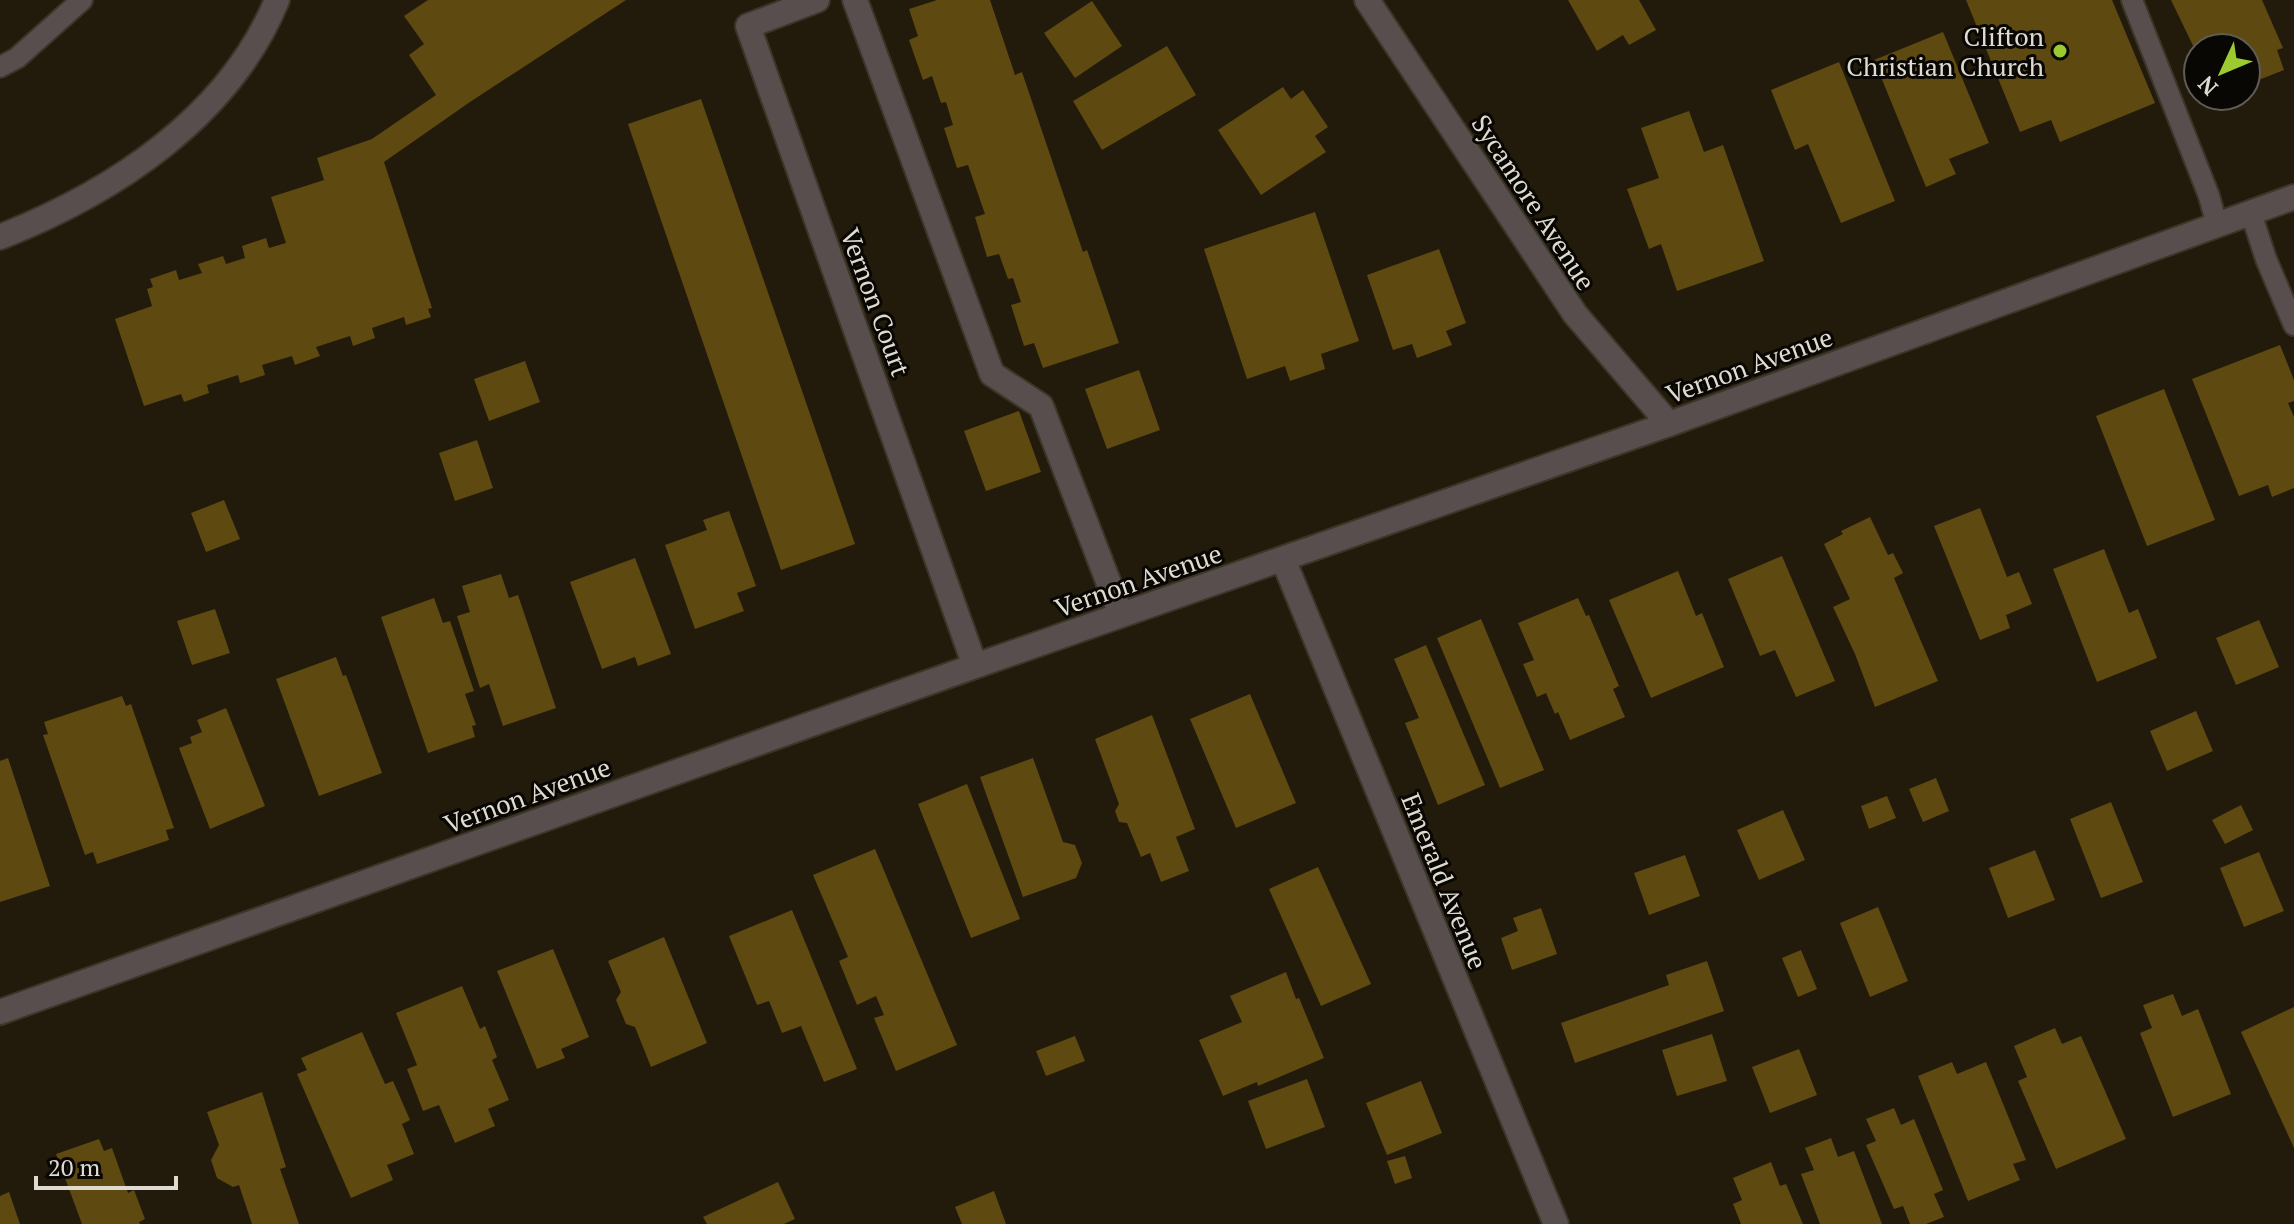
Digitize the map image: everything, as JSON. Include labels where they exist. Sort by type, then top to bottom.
[{"type":"street","points":[[0,237],[39,222],[113,181],[156,152],[192,121],[225,86],[268,23],[277,0]]},
{"type":"street","name":"Vernon Court","points":[[817,0],[748,26],[975,666]]},
{"type":"street","points":[[855,0],[992,374],[1041,406],[1121,615]]},
{"type":"street","name":"Sycamore Avenue","points":[[1367,0],[1575,314],[1669,424]]},
{"type":"street","name":"Vernon Avenue","points":[[0,1012],[1669,424],[2294,197]]},
{"type":"street","name":"Emerald Avenue","points":[[1283,559],[1556,1224]]},
{"type":"lane","points":[[0,67],[17,58],[82,0]]},
{"type":"lane","points":[[2132,0],[2209,196],[2217,225]]},
{"type":"lane","points":[[2251,213],[2266,259],[2294,325]]},
{"type":"building","points":[[428,0],[626,0],[384,162],[432,308],[428,309],[431,317],[406,325],[404,317],[372,328],[375,338],[353,346],[350,336],[316,347],[320,356],[295,365],[292,356],[262,365],[265,375],[240,383],[238,375],[207,385],[209,393],[184,402],[181,394],[144,406],[115,319],[152,306],[147,289],[153,287],[150,279],[176,270],[179,280],[202,273],[198,264],[223,256],[226,264],[245,258],[242,246],[266,238],[269,248],[286,243],[271,197],[324,180],[317,158],[372,139],[436,95],[409,55],[424,44],[404,16]]},
{"type":"building","points":[[937,0],[990,0],[1015,75],[1022,72],[1083,252],[1087,250],[1119,343],[1043,368],[1034,343],[1024,346],[1011,305],[1021,302],[1013,278],[1008,279],[999,254],[987,257],[975,217],[985,214],[968,165],[957,168],[944,128],[953,125],[946,102],[941,103],[932,76],[923,80],[909,40],[918,36],[909,9]]},
{"type":"building","points":[[1568,0],[1639,0],[1656,30],[1629,45],[1623,35],[1597,51]]},
{"type":"building","name":"Clifton Christian Church","points":[[1966,0],[2112,0],[2155,103],[2060,142],[2051,120],[2020,132]]},
{"type":"building","points":[[2171,0],[2262,0],[2283,48],[2277,50],[2284,70],[2262,79],[2262,32],[2186,32]]},
{"type":"building","points":[[1092,1],[1122,46],[1075,78],[1044,33]]},
{"type":"building","points":[[1943,32],[1989,143],[1949,159],[1956,174],[1926,187],[1874,60]]},
{"type":"building","points":[[1167,46],[1196,95],[1102,150],[1073,101]]},
{"type":"building","points":[[1839,62],[1895,201],[1841,223],[1808,144],[1795,150],[1771,90]]},
{"type":"building","points":[[1283,87],[1291,99],[1303,90],[1328,127],[1315,136],[1326,152],[1261,195],[1218,130]]},
{"type":"building","points":[[701,99],[855,544],[781,570],[628,124]]},
{"type":"building","points":[[1689,111],[1704,152],[1723,145],[1764,261],[1677,291],[1661,244],[1649,249],[1627,189],[1659,178],[1641,128]]},
{"type":"building","points":[[1315,212],[1359,341],[1321,354],[1325,369],[1290,381],[1285,366],[1247,379],[1204,249]]},
{"type":"building","points":[[1439,249],[1466,323],[1446,331],[1452,345],[1417,358],[1412,344],[1393,350],[1367,275]]},
{"type":"building","points":[[2280,345],[2294,380],[2294,401],[2288,403],[2294,417],[2294,488],[2272,497],[2268,485],[2239,496],[2192,379]]},
{"type":"building","points":[[525,361],[540,402],[489,421],[474,379]]},
{"type":"building","points":[[1139,370],[1160,430],[1107,449],[1085,389]]},
{"type":"building","points":[[2164,389],[2215,520],[2147,546],[2096,416]]},
{"type":"building","points":[[1019,411],[1041,472],[986,491],[964,431]]},
{"type":"building","points":[[477,440],[493,488],[455,501],[439,453]]},
{"type":"building","points":[[224,500],[240,539],[206,552],[191,513]]},
{"type":"building","points":[[1980,508],[2007,577],[2019,572],[2032,604],[2006,615],[2010,628],[1980,640],[1934,526]]},
{"type":"building","points":[[729,511],[756,586],[737,593],[744,611],[695,629],[665,545],[707,530],[703,520]]},
{"type":"building","points":[[1870,517],[1888,555],[1893,553],[1903,573],[1894,578],[1938,681],[1875,707],[1833,607],[1850,599],[1824,544],[1843,534],[1841,531]]},
{"type":"building","points":[[2104,549],[2129,613],[2138,609],[2157,658],[2097,682],[2053,569]]},
{"type":"building","points":[[1782,556],[1835,681],[1796,697],[1775,650],[1760,656],[1728,579]]},
{"type":"building","points":[[635,558],[671,654],[638,666],[635,657],[602,669],[570,582]]},
{"type":"building","points":[[1678,571],[1696,616],[1702,613],[1724,667],[1651,698],[1609,600]]},
{"type":"building","points":[[501,574],[509,598],[518,595],[556,708],[503,726],[489,684],[480,688],[457,616],[470,612],[462,586]]},
{"type":"building","points":[[434,598],[443,623],[450,621],[474,691],[465,694],[476,725],[472,726],[475,737],[428,753],[381,617]]},
{"type":"building","points":[[1578,598],[1586,616],[1589,615],[1619,686],[1613,689],[1625,717],[1570,740],[1546,693],[1537,697],[1523,664],[1534,660],[1518,623]]},
{"type":"building","points":[[215,609],[230,653],[192,665],[177,621]]},
{"type":"building","points":[[1481,619],[1544,770],[1500,788],[1437,638]]},
{"type":"building","points":[[2259,620],[2279,667],[2236,685],[2216,638]]},
{"type":"building","points":[[1426,645],[1485,785],[1438,805],[1405,723],[1419,718],[1394,659]]},
{"type":"building","points":[[336,657],[343,676],[346,675],[382,773],[319,796],[276,679]]},
{"type":"building","points":[[1250,694],[1296,803],[1236,828],[1190,719]]},
{"type":"building","points":[[122,696],[126,706],[131,704],[174,828],[166,830],[169,840],[97,864],[93,852],[85,855],[43,735],[48,734],[44,722]]},
{"type":"building","points":[[226,708],[265,806],[210,829],[179,748],[192,743],[190,737],[202,732],[197,720]]},
{"type":"building","points":[[2196,711],[2213,751],[2167,771],[2150,731]]},
{"type":"building","points":[[1152,715],[1195,829],[1176,837],[1189,871],[1161,882],[1150,853],[1141,857],[1127,823],[1119,822],[1115,811],[1119,804],[1095,739]]},
{"type":"building","points":[[8,758],[50,886],[0,902],[0,761]]},
{"type":"building","points":[[1033,758],[1063,842],[1075,845],[1082,863],[1076,878],[1023,897],[980,777]]},
{"type":"building","points":[[1936,778],[1949,811],[1923,822],[1909,789]]},
{"type":"building","points":[[967,784],[1020,919],[971,938],[918,804]]},
{"type":"building","points":[[1887,796],[1896,818],[1869,829],[1861,806]]},
{"type":"building","points":[[2111,802],[2143,882],[2101,898],[2070,819]]},
{"type":"building","points":[[2241,805],[2253,830],[2225,844],[2212,820]]},
{"type":"building","points":[[1783,810],[1805,860],[1759,880],[1737,830]]},
{"type":"building","points":[[875,849],[957,1045],[896,1071],[874,1018],[884,1015],[876,996],[857,1005],[839,961],[848,957],[813,875]]},
{"type":"building","points":[[2035,850],[2055,900],[2008,918],[1989,868]]},
{"type":"building","points":[[2259,852],[2284,911],[2244,927],[2220,868]]},
{"type":"building","points":[[1685,855],[1700,896],[1649,915],[1634,873]]},
{"type":"building","points":[[1318,867],[1371,984],[1321,1006],[1269,889]]},
{"type":"building","points":[[1878,907],[1908,981],[1870,997],[1840,923]]},
{"type":"building","points":[[1541,908],[1557,954],[1512,970],[1501,938],[1518,931],[1513,918]]},
{"type":"building","points":[[792,910],[857,1069],[824,1082],[801,1026],[782,1033],[769,1001],[757,1005],[729,936]]},
{"type":"building","points":[[664,937],[707,1043],[651,1067],[635,1027],[626,1024],[616,1000],[621,992],[608,961]]},
{"type":"building","points":[[553,949],[589,1037],[561,1049],[565,1058],[537,1069],[497,971]]},
{"type":"building","points":[[1801,950],[1817,989],[1798,997],[1782,958]]},
{"type":"building","points":[[1707,961],[1724,1011],[1575,1063],[1561,1023],[1669,985],[1666,975]]},
{"type":"building","points":[[1286,972],[1324,1058],[1258,1086],[1257,1082],[1223,1096],[1199,1040],[1242,1022],[1230,996]]},
{"type":"building","points":[[462,986],[480,1029],[485,1026],[497,1057],[492,1060],[509,1100],[488,1109],[495,1126],[455,1143],[439,1105],[423,1111],[407,1069],[417,1065],[396,1013]]},
{"type":"building","points":[[2173,994],[2182,1016],[2198,1009],[2231,1094],[2173,1117],[2140,1033],[2152,1028],[2143,1005]]},
{"type":"building","points":[[2294,1007],[2294,1148],[2241,1032]]},
{"type":"building","points":[[2055,1028],[2062,1044],[2081,1036],[2126,1139],[2056,1169],[2018,1081],[2027,1077],[2014,1046]]},
{"type":"building","points":[[362,1032],[385,1084],[393,1081],[410,1120],[402,1124],[414,1154],[387,1165],[393,1180],[351,1198],[297,1074],[307,1070],[301,1058]]},
{"type":"building","points":[[1712,1034],[1727,1081],[1677,1096],[1662,1050]]},
{"type":"building","points":[[1075,1036],[1085,1061],[1046,1076],[1036,1051]]},
{"type":"building","points":[[1799,1049],[1817,1095],[1770,1113],[1752,1067]]},
{"type":"building","points":[[1952,1062],[1957,1074],[1986,1062],[2026,1160],[2013,1164],[2020,1180],[1968,1201],[1918,1076]]},
{"type":"building","points":[[1307,1079],[1325,1127],[1266,1149],[1248,1101]]},
{"type":"building","points":[[1421,1081],[1442,1133],[1387,1155],[1366,1103]]},
{"type":"building","points":[[262,1092],[286,1167],[280,1169],[299,1224],[252,1224],[239,1185],[233,1187],[217,1178],[211,1160],[219,1145],[207,1112]]},
{"type":"building","points":[[1894,1108],[1901,1125],[1914,1119],[1943,1190],[1934,1194],[1944,1217],[1926,1224],[1910,1224],[1903,1206],[1894,1209],[1866,1145],[1876,1141],[1866,1119]]},
{"type":"building","points":[[1831,1138],[1838,1157],[1854,1151],[1882,1224],[1820,1224],[1801,1174],[1814,1170],[1805,1148]]},
{"type":"building","points":[[99,1139],[104,1151],[112,1148],[128,1193],[134,1190],[145,1219],[140,1224],[82,1224],[56,1154]]},
{"type":"building","points":[[1405,1156],[1412,1178],[1395,1184],[1387,1161]]},
{"type":"building","points":[[1771,1162],[1780,1186],[1786,1184],[1803,1224],[1741,1224],[1733,1204],[1742,1200],[1733,1178]]},
{"type":"building","points":[[778,1182],[795,1219],[784,1224],[707,1224],[703,1217]]},
{"type":"building","points":[[994,1191],[1006,1224],[962,1224],[955,1207]]},
{"type":"building","points":[[9,1192],[20,1224],[0,1224],[0,1196]]},
{"type":"place","name":"Clifton Christian Church","points":[[2060,51]]}]
